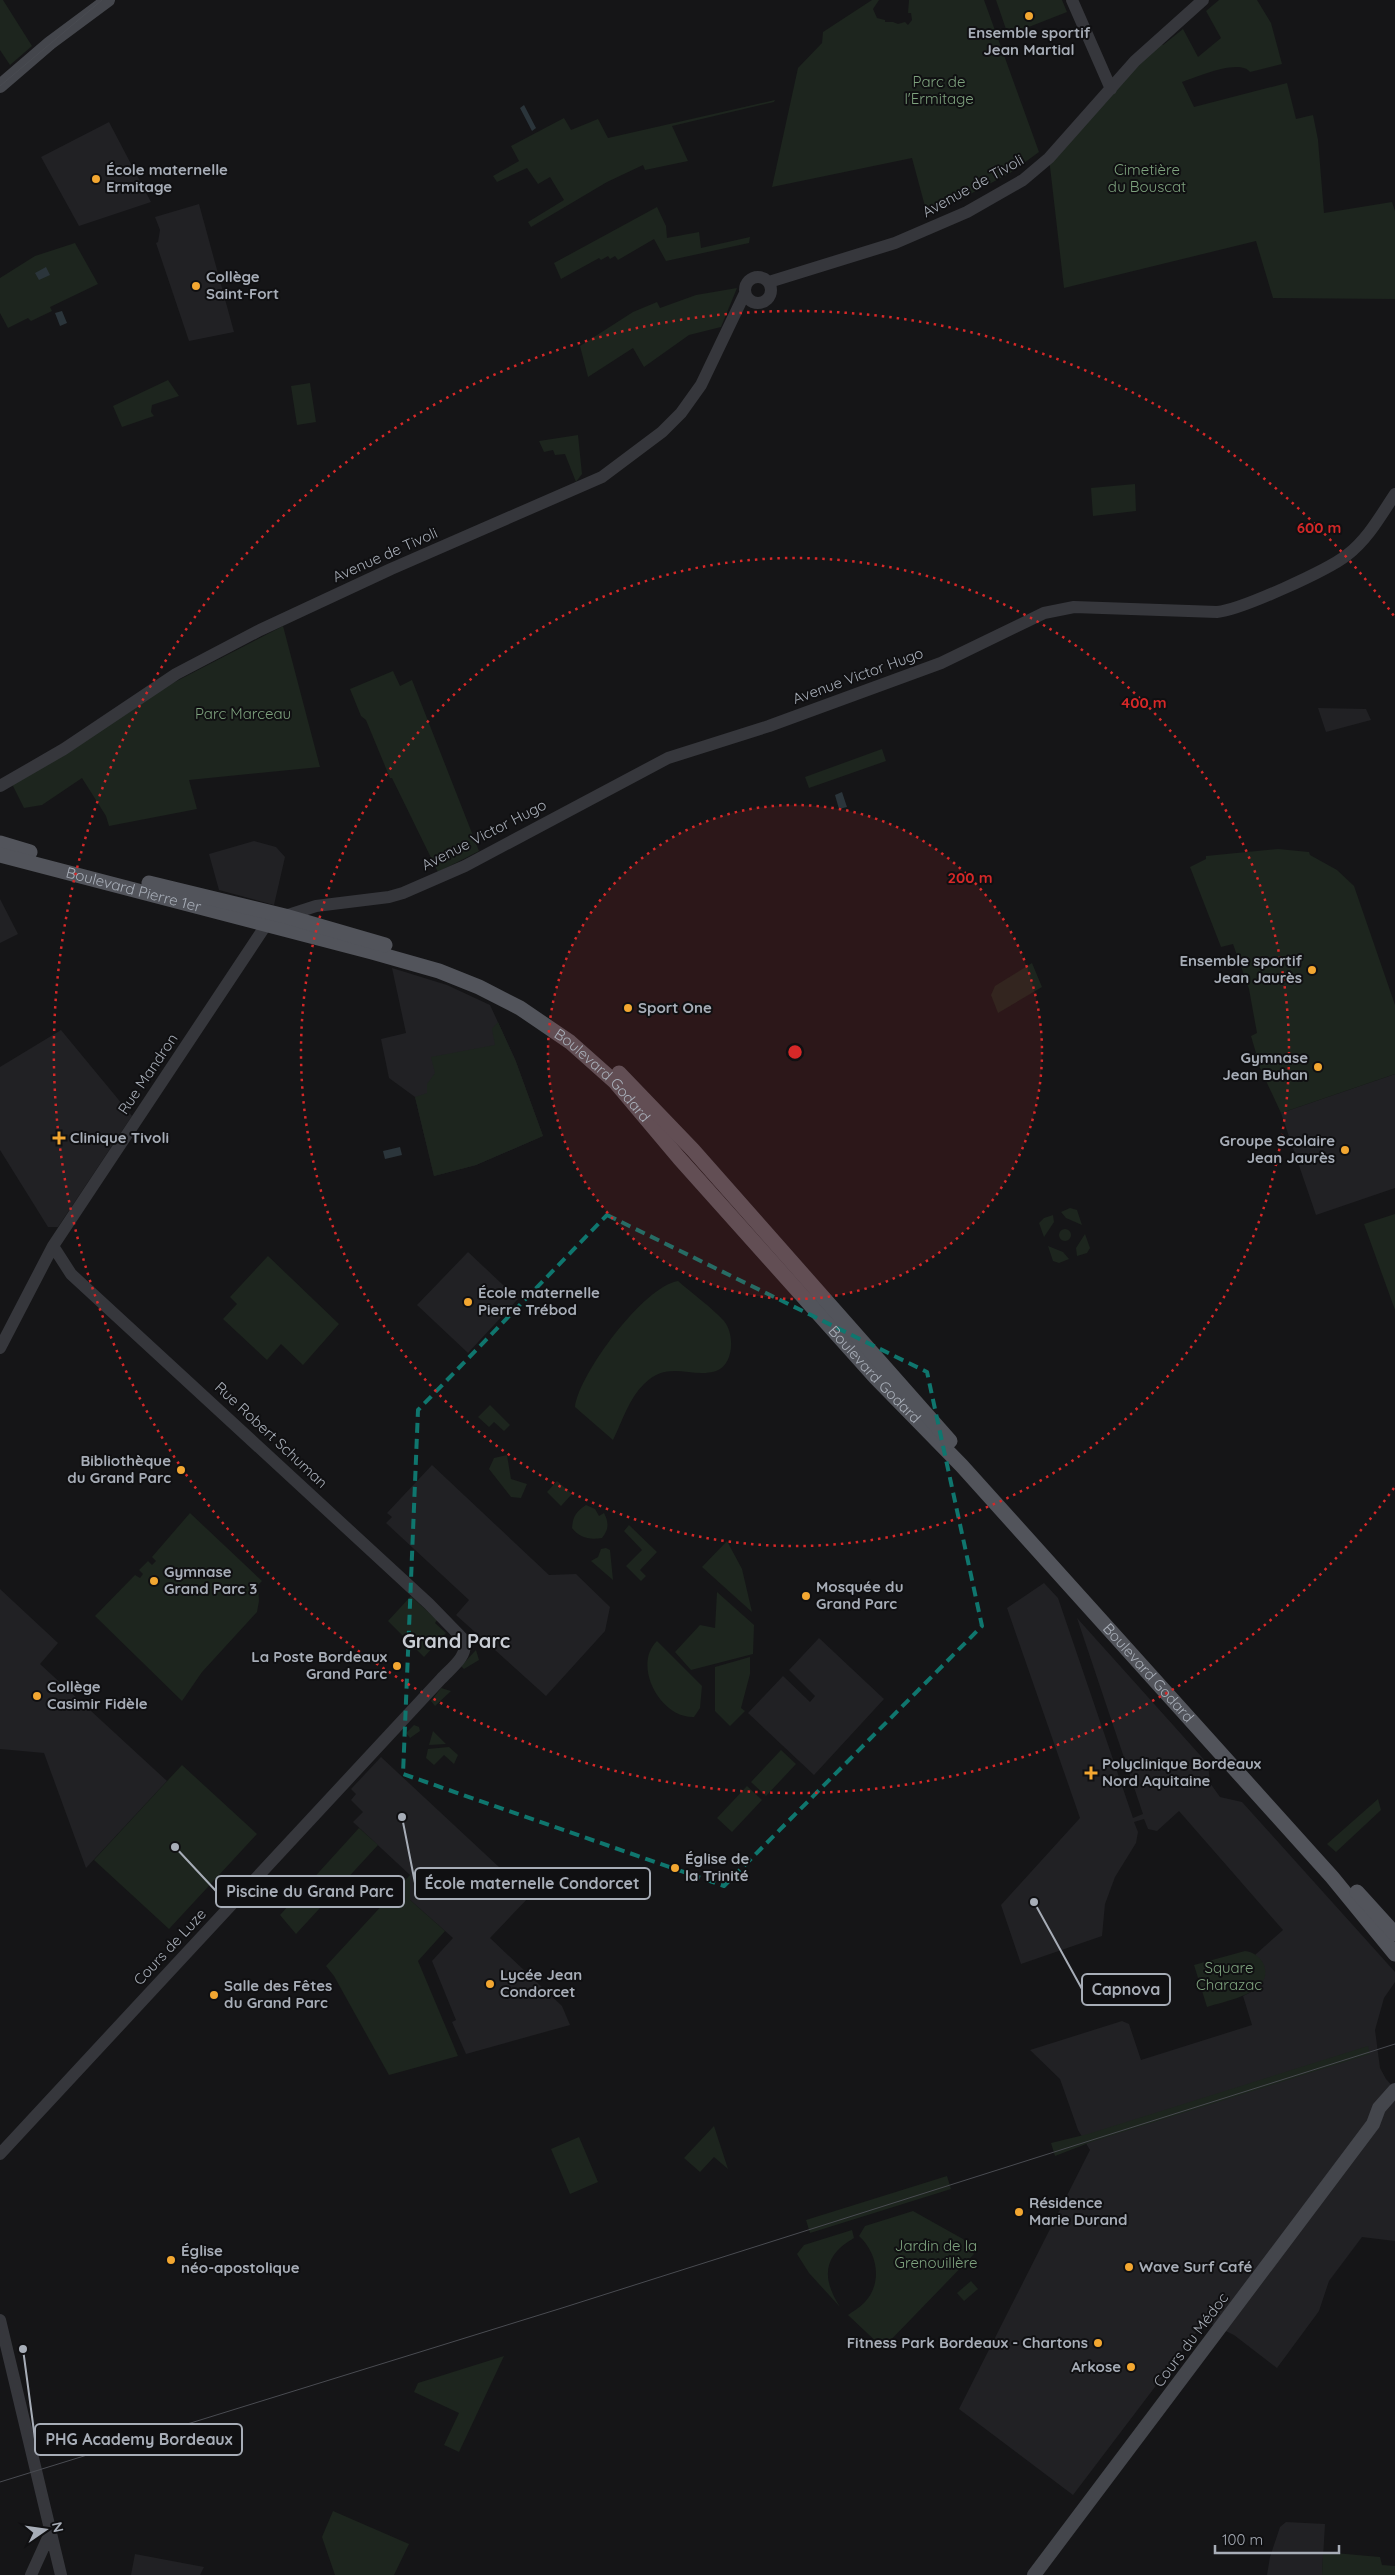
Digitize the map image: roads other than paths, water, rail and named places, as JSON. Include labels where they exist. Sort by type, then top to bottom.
[{"type":"main road","points":[[0,86],[50,43],[108,0]]},
{"type":"main road","name":"Boulevard Pierre 1er","points":[[0,844],[262,910]]},
{"type":"main road","name":"Boulevard Pierre 1er","points":[[0,855],[266,925]]},
{"type":"main road","name":"Boulevard Godard","points":[[262,910],[442,962],[483,979],[546,1014],[610,1064],[692,1150],[956,1448],[1395,1934]]},
{"type":"main road","name":"Boulevard Godard","points":[[266,925],[372,952],[459,979],[520,1008],[542,1022],[596,1064],[876,1377],[962,1466],[1325,1869],[1395,1954]]},
{"type":"main road","name":"Cours du Médoc","points":[[1373,2124],[1380,2108],[1395,2090]]},
{"type":"main road","name":"Cours du Médoc","points":[[1034,2575],[1373,2124],[1395,2105]]},
{"type":"street","points":[[1072,0],[1112,89]]},
{"type":"street","name":"Avenue de Tivoli","points":[[770,284],[902,240],[967,212],[1036,170],[1112,89],[1135,61],[1203,0]]},
{"type":"street","points":[[760,277],[770,284],[771,295],[766,301],[758,304],[748,297],[746,286],[753,278],[760,277]]},
{"type":"street","name":"Avenue de Tivoli","points":[[0,786],[64,749],[176,674],[260,630],[391,568],[602,477],[656,437],[681,413],[701,385],[735,311],[748,297]]},
{"type":"street","name":"Avenue Victor Hugo","points":[[262,910],[316,906],[389,897],[403,893],[465,866],[668,758],[769,726],[941,663],[1044,613],[1074,607],[1217,612],[1239,607],[1317,571],[1348,554],[1368,534],[1395,494]]},
{"type":"street","name":"Avenue Victor Hugo","points":[[266,925],[285,916],[316,906]]},
{"type":"street","points":[[262,910],[266,925]]},
{"type":"street","name":"Rue Mandron","points":[[0,1348],[53,1246],[266,925]]},
{"type":"street","name":"Rue Robert Schuman","points":[[53,1246],[71,1274],[429,1604],[464,1640],[466,1647]]},
{"type":"street","name":"Cours de Luze","points":[[0,2154],[464,1654],[466,1647]]},
{"type":"street","points":[[0,2320],[61,2575]]},
{"type":"street","points":[[31,2575],[51,2531]]},
{"type":"tram line","points":[[0,86],[102,0]]},
{"type":"tram line","points":[[0,2482],[562,2308],[1395,2044]]},
{"type":"place","name":"Ensemble sportif Jean Martial","points":[[1029,16]]},
{"type":"place","name":"École maternelle Ermitage","points":[[96,179]]},
{"type":"place","name":"Collège Saint-Fort","points":[[196,286]]},
{"type":"place","name":"Ensemble sportif Jean Jaurès","points":[[1312,970]]},
{"type":"place","name":"Sport One","points":[[628,1008]]},
{"type":"place","name":"Gymnase Jean Buhan","points":[[1318,1067]]},
{"type":"place","name":"Clinique Tivoli","points":[[59,1138]]},
{"type":"place","name":"Groupe Scolaire Jean Jaurès","points":[[1345,1150]]},
{"type":"place","name":"École maternelle Pierre Trébod","points":[[468,1302]]},
{"type":"place","name":"Bibliothèque du Grand Parc","points":[[181,1470]]},
{"type":"place","name":"Gymnase Grand Parc 3","points":[[154,1581]]},
{"type":"place","name":"Mosquée du Grand Parc","points":[[806,1596]]},
{"type":"place","name":"La Poste Bordeaux Grand Parc","points":[[397,1666]]},
{"type":"place","name":"Collège Casimir Fidèle","points":[[37,1696]]},
{"type":"place","name":"Polyclinique Bordeaux Nord Aquitaine","points":[[1091,1773]]},
{"type":"place","name":"École maternelle Condorcet","points":[[402,1817]]},
{"type":"place","name":"Piscine du Grand Parc","points":[[175,1847]]},
{"type":"place","name":"Église de la Trinité","points":[[675,1868]]},
{"type":"place","name":"Capnova","points":[[1034,1902]]},
{"type":"place","name":"Lycée Jean Condorcet","points":[[490,1984]]},
{"type":"place","name":"Salle des Fêtes du Grand Parc","points":[[214,1995]]},
{"type":"place","name":"Résidence Marie Durand","points":[[1019,2212]]},
{"type":"place","name":"Église néo-apostolique","points":[[171,2260]]},
{"type":"place","name":"Wave Surf Café","points":[[1129,2267]]},
{"type":"place","name":"Fitness Park Bordeaux - Chartons","points":[[1098,2343]]},
{"type":"place","name":"PHG Academy Bordeaux","points":[[23,2349]]},
{"type":"place","name":"Arkose","points":[[1131,2367]]},
{"type":"district","name":"Grand Parc","points":[[456,1641]]},
{"type":"park label","name":"Parc de l'Ermitage","points":[[939,90]]},
{"type":"park label","name":"Cimetière du Bouscat","points":[[1147,178]]},
{"type":"park label","name":"Parc Marceau","points":[[243,714]]},
{"type":"park label","name":"Square Charazac","points":[[1229,1976]]},
{"type":"park label","name":"Jardin de la Grenouillère","points":[[936,2254]]}]
